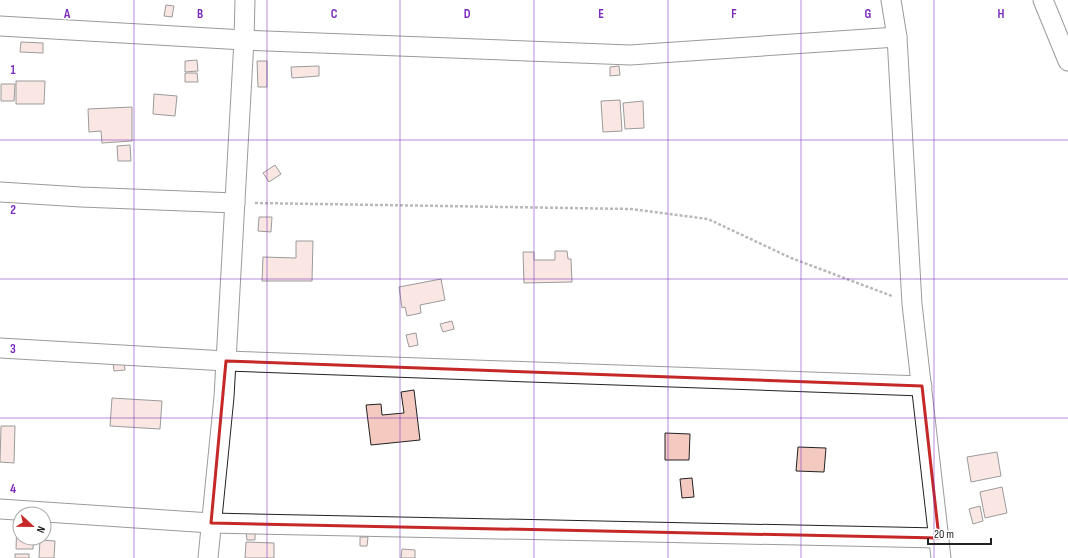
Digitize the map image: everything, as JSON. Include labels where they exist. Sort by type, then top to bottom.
[{"type":"street","points":[[208,558],[224,397],[245,0]]},
{"type":"street","points":[[891,0],[897,37],[912,304],[941,558]]},
{"type":"street","points":[[1043,0],[1068,61]]},
{"type":"street","points":[[0,26],[244,40],[630,55],[897,37]]},
{"type":"street","points":[[0,192],[80,197],[235,203]]},
{"type":"street","points":[[0,348],[226,361],[922,386]]},
{"type":"street","points":[[0,509],[211,523],[939,538]]},
{"type":"path","points":[[235,203],[631,208],[708,219],[791,258],[912,304]]},
{"type":"highlighted area","points":[[226,361],[922,386],[939,538],[211,523]]},
{"type":"building","points":[[166,5],[174,6],[172,17],[164,16]]},
{"type":"building","points":[[21,42],[43,43],[43,53],[20,52]]},
{"type":"building","points":[[197,60],[198,71],[185,72],[185,61]]},
{"type":"building","points":[[257,61],[267,61],[267,87],[258,87]]},
{"type":"building","points":[[319,66],[319,76],[292,78],[291,67]]},
{"type":"building","points":[[619,66],[620,75],[610,76],[610,67]]},
{"type":"building","points":[[185,73],[197,73],[198,82],[185,82]]},
{"type":"building","points":[[16,81],[45,81],[44,104],[16,104]]},
{"type":"building","points":[[1,84],[15,84],[14,101],[1,101]]},
{"type":"building","points":[[154,94],[177,96],[175,116],[153,114]]},
{"type":"building","points":[[620,100],[622,131],[603,132],[601,101]]},
{"type":"building","points":[[643,101],[644,128],[625,129],[623,103]]},
{"type":"building","points":[[132,107],[132,141],[102,143],[101,131],[89,132],[88,109]]},
{"type":"building","points":[[130,145],[131,161],[118,161],[117,146]]},
{"type":"building","points":[[275,165],[281,174],[269,182],[263,173]]},
{"type":"building","points":[[259,217],[272,217],[271,232],[258,231]]},
{"type":"building","points":[[296,241],[313,241],[312,281],[262,281],[263,257],[296,258]]},
{"type":"building","points":[[555,251],[567,251],[568,259],[571,259],[572,282],[524,283],[523,252],[534,252],[534,260],[555,260]]},
{"type":"building","points":[[441,279],[445,300],[420,305],[421,313],[407,316],[405,307],[402,308],[399,287]]},
{"type":"building","points":[[452,321],[454,329],[443,332],[440,324]]},
{"type":"building","points":[[416,333],[418,345],[409,347],[406,335]]},
{"type":"building","points":[[124,362],[125,370],[114,371],[113,363]]},
{"type":"building","points":[[414,390],[420,440],[371,445],[366,405],[381,404],[382,415],[404,413],[401,392]]},
{"type":"building","points":[[112,398],[162,401],[160,429],[110,426]]},
{"type":"building","points":[[1,426],[15,426],[14,463],[0,462]]},
{"type":"building","points":[[665,433],[690,434],[689,460],[665,460]]},
{"type":"building","points":[[798,447],[826,448],[824,472],[796,471]]},
{"type":"building","points":[[997,452],[1001,476],[971,482],[967,457]]},
{"type":"building","points":[[692,478],[694,497],[682,498],[680,479]]},
{"type":"building","points":[[1002,487],[1007,513],[985,518],[980,492]]},
{"type":"building","points":[[980,506],[983,521],[973,524],[969,509]]},
{"type":"building","points":[[246,532],[255,532],[255,540],[247,540]]},
{"type":"building","points":[[360,537],[368,537],[367,546],[360,546]]},
{"type":"building","points":[[52,541],[55,541],[54,558],[39,558],[40,546],[52,546]]},
{"type":"building","points":[[246,542],[274,543],[274,558],[245,558]]},
{"type":"building","points":[[16,546],[33,546],[33,549],[16,549]]},
{"type":"building","points":[[402,549],[415,550],[415,558],[401,558]]},
{"type":"building","points":[[15,554],[29,554],[29,558],[15,558]]}]
